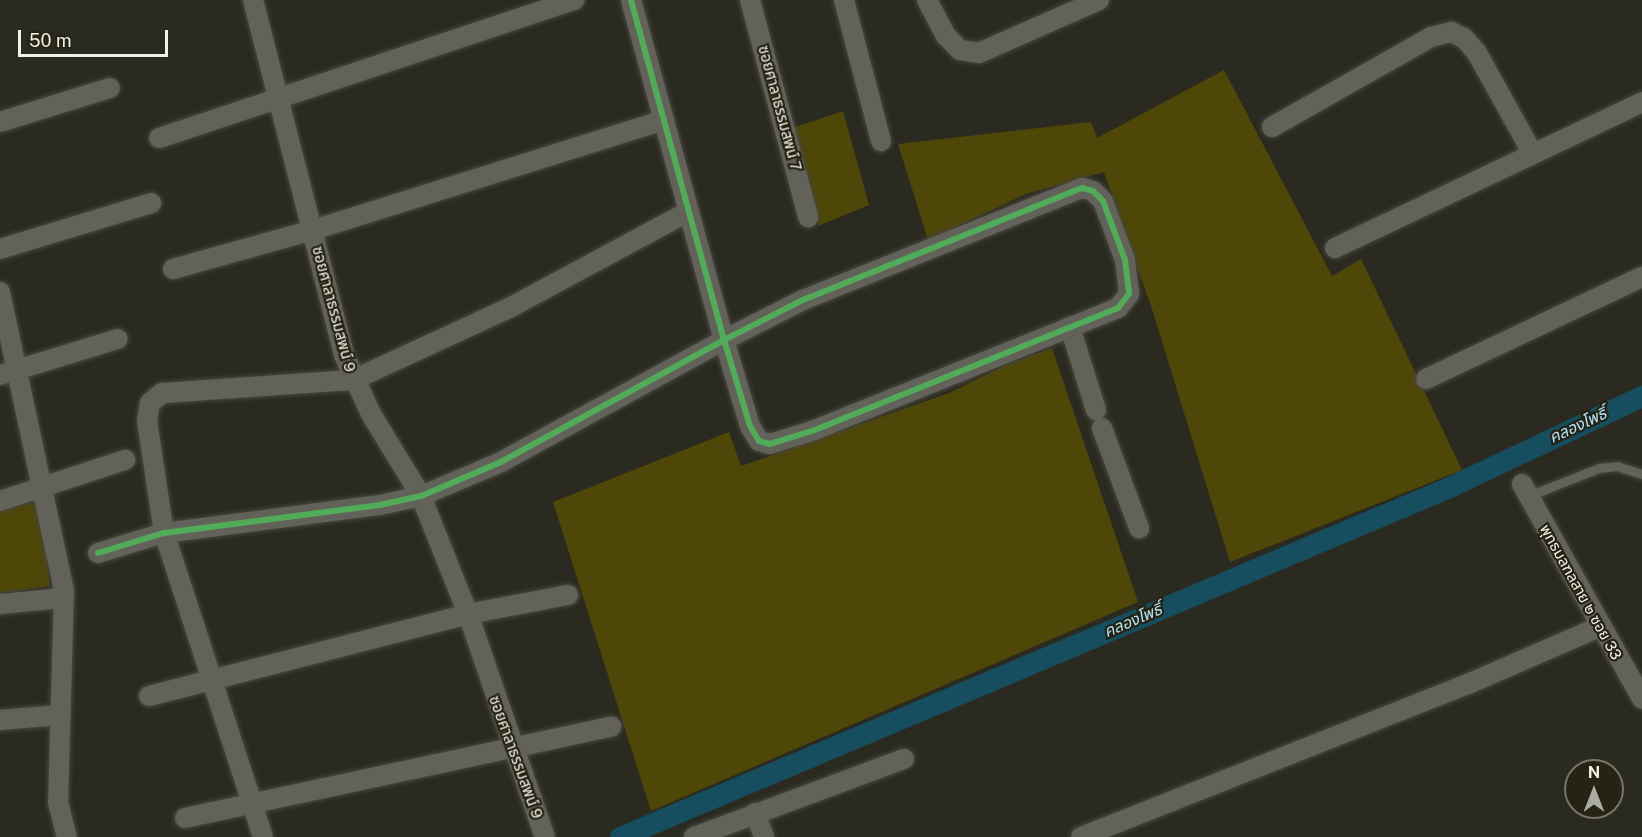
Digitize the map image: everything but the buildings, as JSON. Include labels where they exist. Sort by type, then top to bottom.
[{"type":"street","name":"ซอยศาลาธรรมสพน์ 9","points":[[253,0],[353,380],[421,496],[468,614],[512,750],[545,837]]},
{"type":"street","points":[[159,138],[278,96],[575,0]]},
{"type":"street","points":[[98,553],[164,533],[380,505],[421,496],[501,462],[724,340],[803,300],[1082,188],[1093,191],[1102,201],[1125,260],[1129,294],[1118,308],[815,430],[770,444],[759,441],[750,426],[724,340],[631,0]]},
{"type":"street","name":"ซอยศาลาธรรมสพน์ 7","points":[[750,0],[808,217]]},
{"type":"street","points":[[844,0],[881,141]]},
{"type":"street","points":[[927,0],[945,36],[960,50],[979,53],[1099,0]]},
{"type":"street","points":[[1272,126],[1431,37],[1451,32],[1464,38],[1477,53],[1533,154]]},
{"type":"street","points":[[0,122],[110,88]]},
{"type":"street","points":[[1335,249],[1642,102]]},
{"type":"street","points":[[173,269],[313,230],[664,120]]},
{"type":"street","points":[[0,249],[151,203]]},
{"type":"street","points":[[263,837],[164,533],[147,421],[150,403],[162,393],[353,380],[511,307],[689,211]]},
{"type":"street","points":[[1426,379],[1642,277]]},
{"type":"street","points":[[0,292],[8,373],[42,487],[64,598],[58,802],[67,837]]},
{"type":"street","points":[[1070,327],[1099,419],[1139,528]]},
{"type":"street","points":[[8,373],[118,339]]},
{"type":"street","points":[[0,501],[125,460]]},
{"type":"street","name":"พุทธมลฑลสาย ๒ ซอย 33","points":[[1525,490],[1599,627],[1642,699]]},
{"type":"street","points":[[148,696],[468,614],[568,595]]},
{"type":"street","points":[[0,604],[64,598]]},
{"type":"street","points":[[1093,835],[1468,684],[1599,627]]},
{"type":"street","points":[[0,720],[61,715]]},
{"type":"street","points":[[185,818],[252,806],[611,728]]},
{"type":"street","points":[[694,837],[904,759]]},
{"type":"street","points":[[755,813],[764,837]]},
{"type":"lane","points":[[1525,490],[1599,468],[1617,466],[1642,474]]},
{"type":"shaded area","points":[[1224,70],[1332,276],[1361,259],[1462,470],[1230,562],[1152,309],[1104,172],[1026,194],[928,240],[898,144],[1091,122],[1097,138]]},
{"type":"shaded area","points":[[843,111],[869,205],[818,226],[793,128]]},
{"type":"shaded area","points":[[1052,348],[1138,602],[651,811],[553,502],[729,432],[741,466],[949,393],[1006,365]]},
{"type":"shaded area","points":[[33,502],[41,511],[50,586],[0,593],[0,511]]},
{"type":"waterway","name":"คลองโพธิ์","points":[[620,837],[1447,488],[1642,396]]},
{"type":"cycle path","points":[[98,553],[164,533],[380,505],[421,496],[501,462],[724,340],[803,300],[1082,188],[1093,191],[1103,201],[1125,260],[1129,294],[1118,308],[815,430],[770,444],[759,441],[750,426],[724,340],[631,0]]}]
